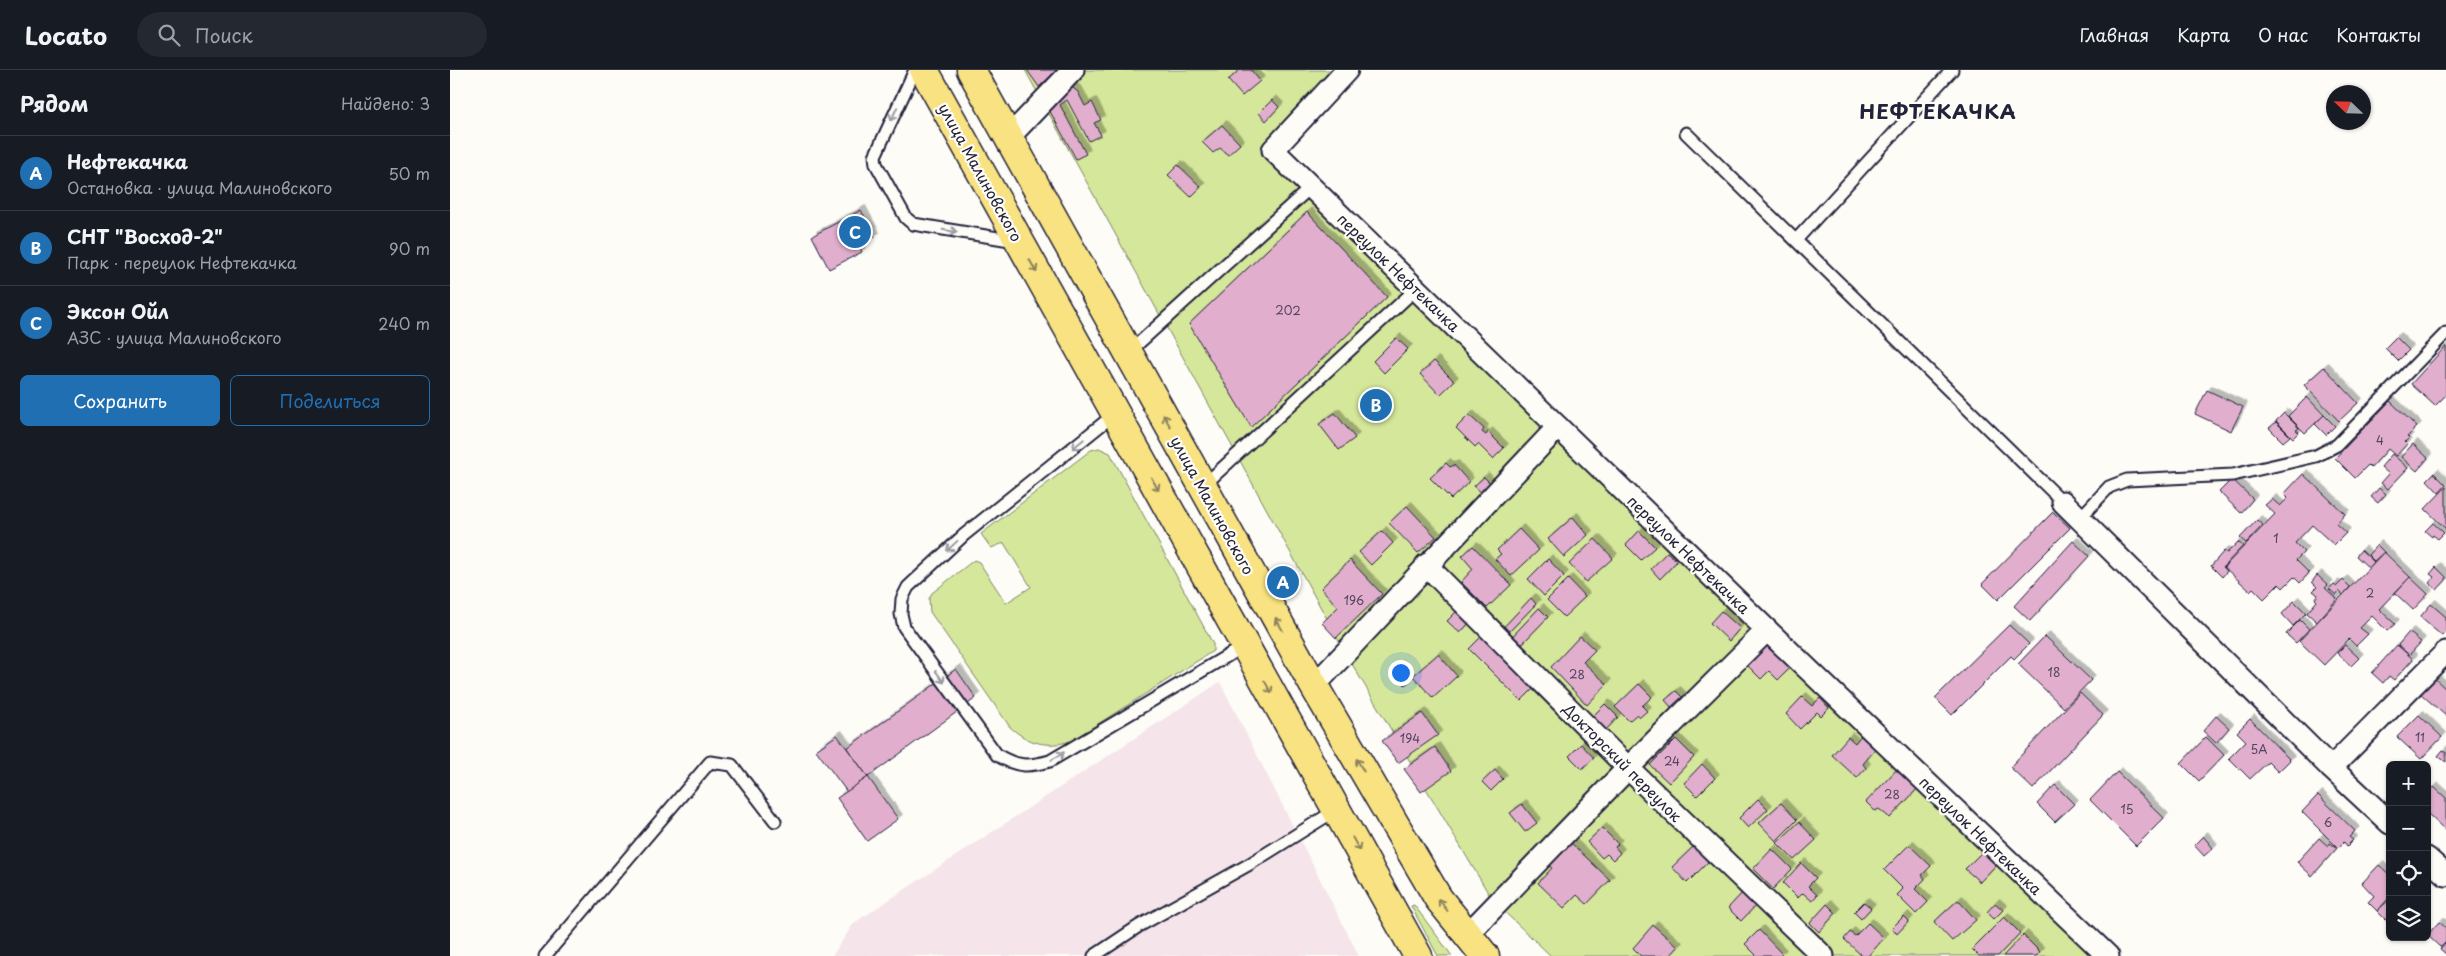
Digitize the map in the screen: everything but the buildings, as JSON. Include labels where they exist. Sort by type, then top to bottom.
[{"type":"highway","name":"улица Малиновского","points":[[924,70],[1418,956]]},
{"type":"highway","name":"улица Малиновского","points":[[971,70],[1314,686],[1438,898],[1485,956]]},
{"type":"street","points":[[1009,137],[1073,70]]},
{"type":"street","name":"переулок Нефтекачка","points":[[1347,70],[1273,150],[1767,630],[2108,956]]},
{"type":"street","points":[[1314,686],[1558,427]]},
{"type":"street","points":[[2063,502],[2331,768],[2386,819]]},
{"type":"street","name":"Докторский переулок","points":[[1426,565],[1628,768],[1823,956]]},
{"type":"street","points":[[1467,936],[1628,768],[1767,630]]},
{"type":"street","points":[[2331,768],[2446,652]]},
{"type":"street","points":[[2431,862],[2446,875]]},
{"type":"lane","points":[[915,70],[875,156],[876,164],[906,218],[921,227],[1020,242]]},
{"type":"lane","points":[[1796,240],[1952,70]]},
{"type":"lane","points":[[1686,133],[2063,502]]},
{"type":"lane","points":[[1129,352],[1311,187]]},
{"type":"lane","points":[[1203,486],[1416,289]]},
{"type":"lane","points":[[2080,518],[2110,487],[2127,480],[2233,475],[2286,464],[2323,452],[2337,445],[2446,333]]},
{"type":"lane","points":[[1116,413],[964,535],[908,587],[902,600],[900,614],[904,627],[996,755],[1011,763],[1031,766],[1050,761],[1245,645]]},
{"type":"lane","points":[[545,956],[710,762],[732,765],[775,821]]},
{"type":"lane","points":[[1094,956],[1139,926],[1248,864],[1336,810]]},
{"type":"shaded area","points":[[1220,682],[1359,956],[832,956],[854,923]]},
{"type":"green space","points":[[1025,70],[1357,70],[1281,150],[2111,956],[1551,956],[1493,901],[1349,659]]},
{"type":"green space","points":[[1099,448],[1110,453],[1213,644],[1213,651],[1071,741],[1054,744],[1039,743],[1031,741],[1010,727],[930,612],[929,599],[932,593],[974,560],[979,562],[1006,603],[1031,587],[1004,543],[991,548],[981,534],[1091,450]]},
{"type":"green space","points":[[1414,905],[1452,956],[1438,956],[1411,906]]},
{"type":"place","name":"Эксон Ойл","points":[[855,232]]},
{"type":"place","name":"СНТ \"Восход-2\"","points":[[1376,405]]},
{"type":"place","name":"Нефтекачка","points":[[1283,582]]},
{"type":"district","name":"НЕФТЕКАЧКА","points":[[1938,111]]}]
